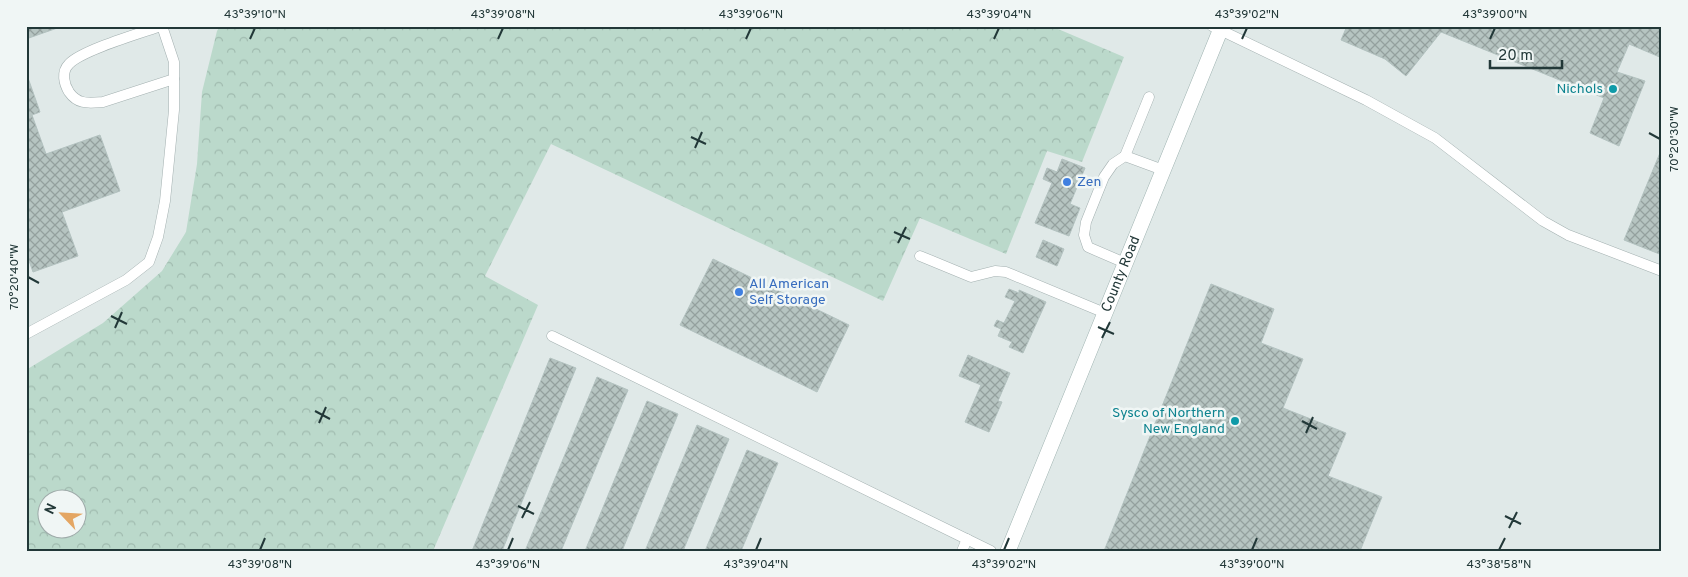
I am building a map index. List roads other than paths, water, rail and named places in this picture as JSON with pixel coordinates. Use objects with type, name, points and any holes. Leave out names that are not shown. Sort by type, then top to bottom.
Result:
[{"type":"main road","name":"County Road","points":[[1008,551],[1163,170],[1218,27]]},
{"type":"lane","points":[[26,334],[126,280],[148,262],[158,236],[165,201],[174,110],[174,79],[174,62],[162,26],[88,52],[68,65],[64,72],[67,89],[72,97],[81,103],[103,102],[174,79]]},
{"type":"lane","points":[[1218,27],[1366,100],[1435,138],[1543,221],[1568,235],[1662,271]]},
{"type":"lane","points":[[1125,263],[1088,247],[1084,235],[1086,222],[1104,177],[1114,164],[1125,156],[1148,96]]},
{"type":"lane","points":[[1125,156],[1163,170]]},
{"type":"lane","points":[[920,256],[970,277],[995,271],[1006,272],[1105,313]]},
{"type":"lane","points":[[552,336],[991,551]]},
{"type":"lane","points":[[962,551],[967,539]]},
{"type":"place","name":"Nichols","points":[[1613,89]]},
{"type":"place","name":"Zen","points":[[1067,182]]},
{"type":"place","name":"All American Self Storage","points":[[739,292]]},
{"type":"place","name":"Sysco of Northern New England","points":[[1235,421]]}]
